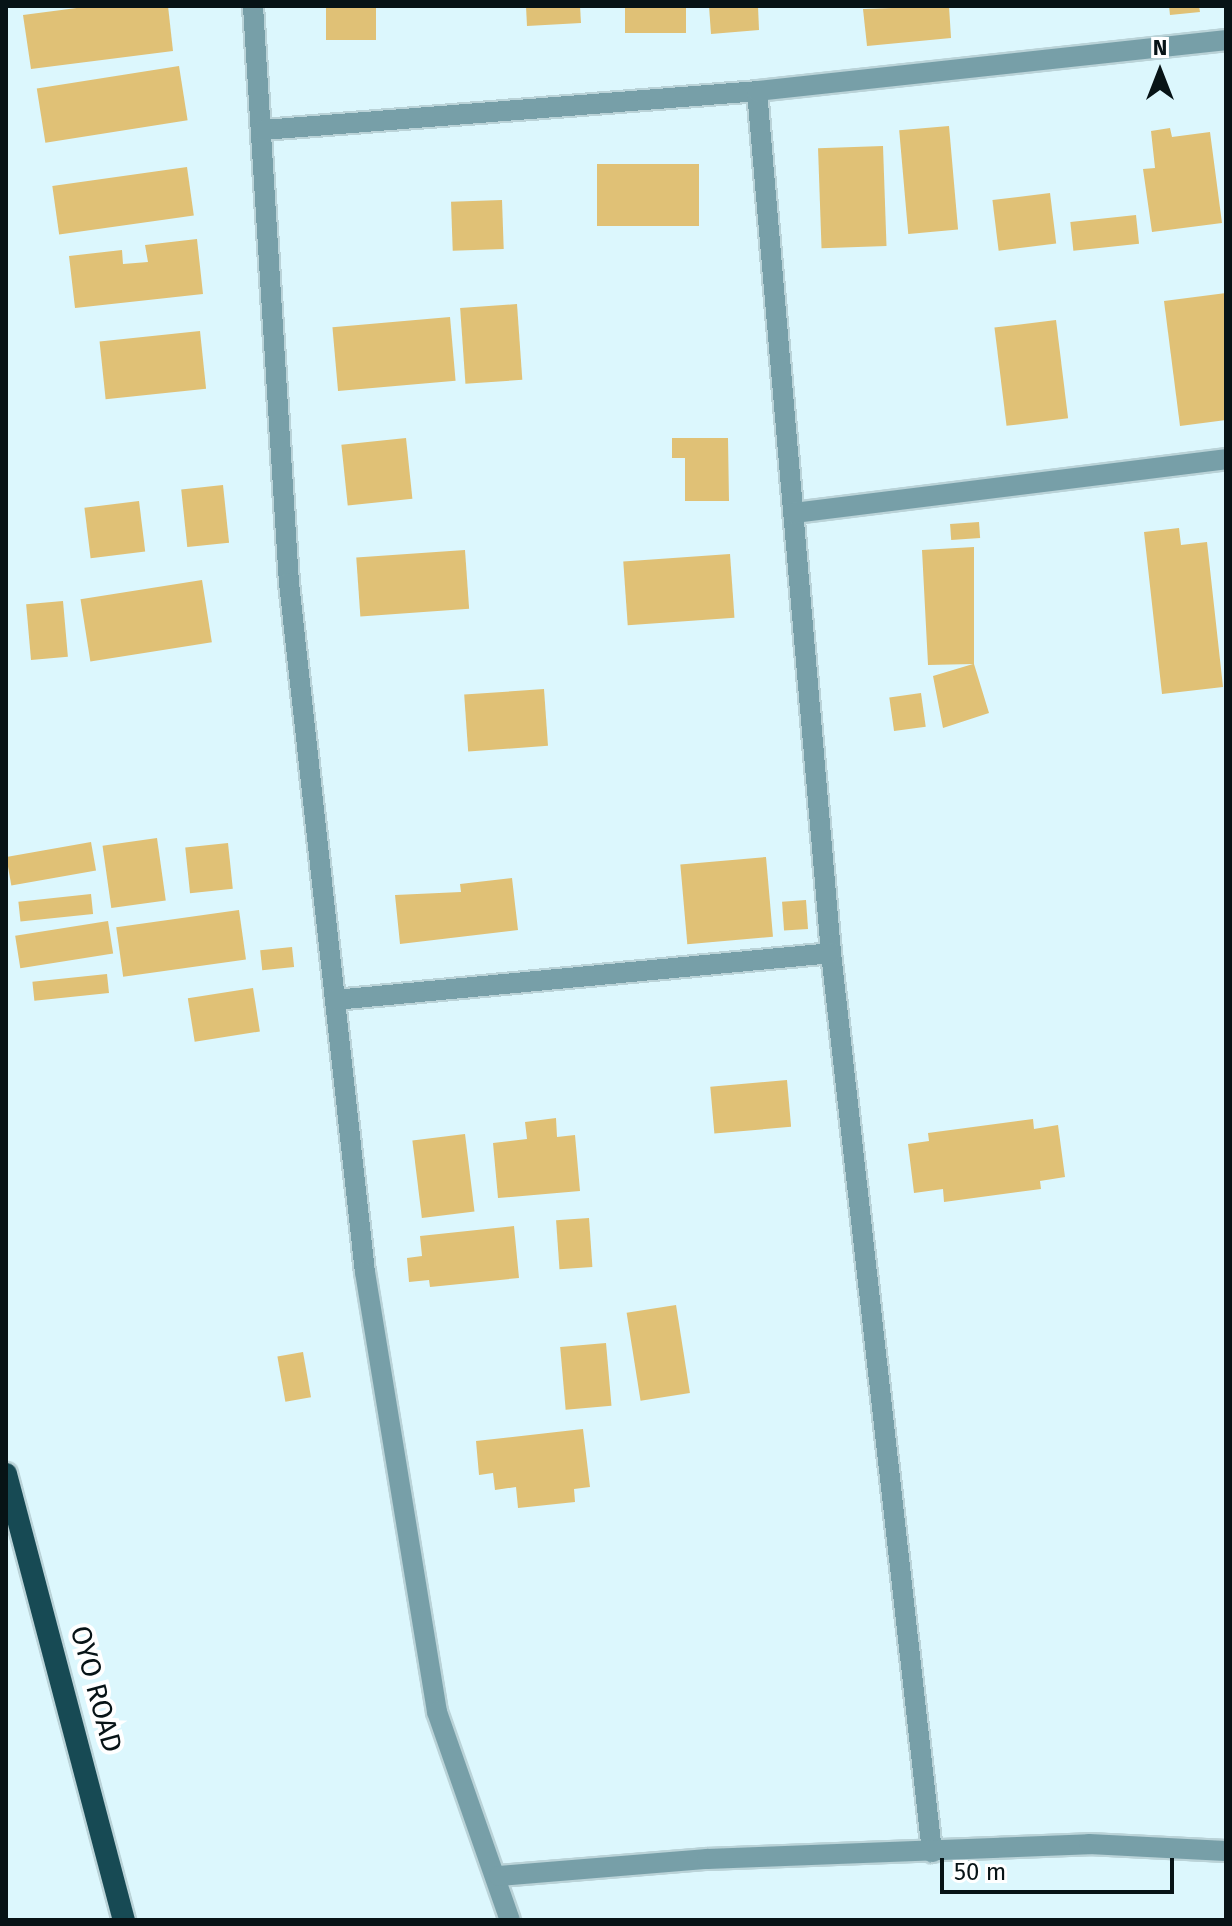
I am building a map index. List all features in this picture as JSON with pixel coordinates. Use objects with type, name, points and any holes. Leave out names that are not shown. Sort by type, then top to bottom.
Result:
[{"type":"highway","name":"OYO ROAD","points":[[6,1474],[124,1920]]},
{"type":"street","points":[[253,6],[289,583],[365,1272],[437,1712],[499,1876],[510,1920]]},
{"type":"street","points":[[263,130],[757,91],[1226,40]]},
{"type":"street","points":[[757,91],[831,953],[932,1852]]},
{"type":"street","points":[[794,513],[1226,459]]},
{"type":"street","points":[[335,1000],[831,953]]},
{"type":"street","points":[[499,1876],[1089,1844],[1226,1851]]},
{"type":"building","points":[[92,6],[168,6],[173,51],[31,69],[23,15]]},
{"type":"building","points":[[326,6],[376,6],[376,40],[326,40]]},
{"type":"building","points":[[526,6],[580,6],[581,23],[527,26]]},
{"type":"building","points":[[625,6],[686,6],[686,33],[625,33]]},
{"type":"building","points":[[709,6],[758,6],[759,30],[711,34]]},
{"type":"building","points":[[949,6],[951,38],[867,46],[863,9]]},
{"type":"building","points":[[1169,6],[1199,6],[1200,12],[1170,15]]},
{"type":"building","points":[[179,66],[188,120],[45,143],[37,89]]},
{"type":"building","points":[[949,126],[958,230],[908,234],[899,130]]},
{"type":"building","points":[[1170,128],[1172,137],[1210,132],[1222,223],[1152,232],[1143,169],[1155,168],[1151,131]]},
{"type":"building","points":[[883,146],[886,246],[822,248],[818,148]]},
{"type":"building","points":[[597,164],[699,164],[699,226],[597,226]]},
{"type":"building","points":[[187,167],[194,216],[59,234],[52,186]]},
{"type":"building","points":[[1050,193],[1056,244],[999,251],[992,200]]},
{"type":"building","points":[[502,200],[504,249],[453,251],[451,202]]},
{"type":"building","points":[[1136,215],[1139,244],[1073,251],[1070,222]]},
{"type":"building","points":[[197,239],[203,294],[75,308],[69,256],[122,250],[123,264],[148,262],[145,245]]},
{"type":"building","points":[[1226,293],[1226,420],[1180,426],[1164,301]]},
{"type":"building","points":[[517,304],[522,380],[465,384],[460,308]]},
{"type":"building","points":[[450,317],[456,381],[338,391],[332,327]]},
{"type":"building","points":[[1056,320],[1068,418],[1007,426],[994,328]]},
{"type":"building","points":[[200,331],[206,389],[106,399],[100,342]]},
{"type":"building","points":[[406,438],[412,499],[348,505],[341,445]]},
{"type":"building","points":[[672,438],[728,438],[729,501],[685,501],[685,458],[672,458]]},
{"type":"building","points":[[223,485],[229,543],[187,547],[181,489]]},
{"type":"building","points":[[139,501],[145,552],[91,558],[84,508]]},
{"type":"building","points":[[979,522],[980,538],[951,540],[950,524]]},
{"type":"building","points":[[1179,528],[1181,545],[1207,542],[1223,687],[1162,694],[1144,532]]},
{"type":"building","points":[[974,547],[974,664],[989,713],[943,728],[933,676],[973,664],[928,665],[922,550]]},
{"type":"building","points":[[465,550],[469,609],[360,616],[356,558]]},
{"type":"building","points":[[730,554],[734,618],[628,625],[623,561]]},
{"type":"building","points":[[202,580],[212,642],[90,661],[81,599]]},
{"type":"building","points":[[63,601],[68,657],[31,660],[26,604]]},
{"type":"building","points":[[544,689],[548,746],[468,751],[464,695]]},
{"type":"building","points":[[921,693],[926,727],[894,731],[889,697]]},
{"type":"building","points":[[157,838],[166,900],[111,908],[103,846]]},
{"type":"building","points":[[91,842],[96,871],[11,885],[6,857]]},
{"type":"building","points":[[228,843],[233,889],[190,893],[185,847]]},
{"type":"building","points":[[766,857],[773,937],[687,944],[680,864]]},
{"type":"building","points":[[512,878],[518,930],[400,944],[395,895],[461,892],[460,884]]},
{"type":"building","points":[[91,894],[93,914],[20,922],[18,902]]},
{"type":"building","points":[[806,900],[808,929],[784,931],[782,902]]},
{"type":"building","points":[[239,910],[246,960],[123,977],[116,927]]},
{"type":"building","points":[[108,921],[113,954],[20,968],[15,936]]},
{"type":"building","points":[[292,947],[294,967],[262,970],[260,950]]},
{"type":"building","points":[[107,974],[109,993],[34,1001],[32,982]]},
{"type":"building","points":[[253,988],[260,1031],[195,1042],[188,998]]},
{"type":"building","points":[[787,1080],[791,1127],[714,1134],[710,1087]]},
{"type":"building","points":[[556,1118],[557,1137],[575,1135],[580,1191],[498,1198],[493,1143],[527,1139],[525,1122]]},
{"type":"building","points":[[1033,1119],[1034,1129],[1058,1125],[1065,1177],[1040,1181],[1041,1189],[944,1202],[943,1189],[914,1193],[908,1144],[929,1141],[928,1133]]},
{"type":"building","points":[[465,1134],[475,1211],[422,1218],[412,1140]]},
{"type":"building","points":[[589,1218],[592,1267],[559,1269],[556,1220]]},
{"type":"building","points":[[514,1226],[519,1278],[430,1287],[429,1280],[409,1282],[407,1258],[422,1256],[420,1236]]},
{"type":"building","points":[[676,1305],[690,1393],[641,1401],[627,1313]]},
{"type":"building","points":[[606,1343],[611,1406],[566,1410],[560,1347]]},
{"type":"building","points":[[303,1352],[311,1397],[285,1402],[277,1357]]},
{"type":"building","points":[[583,1429],[590,1487],[574,1489],[575,1502],[518,1508],[516,1487],[495,1490],[493,1473],[479,1475],[476,1441]]}]
